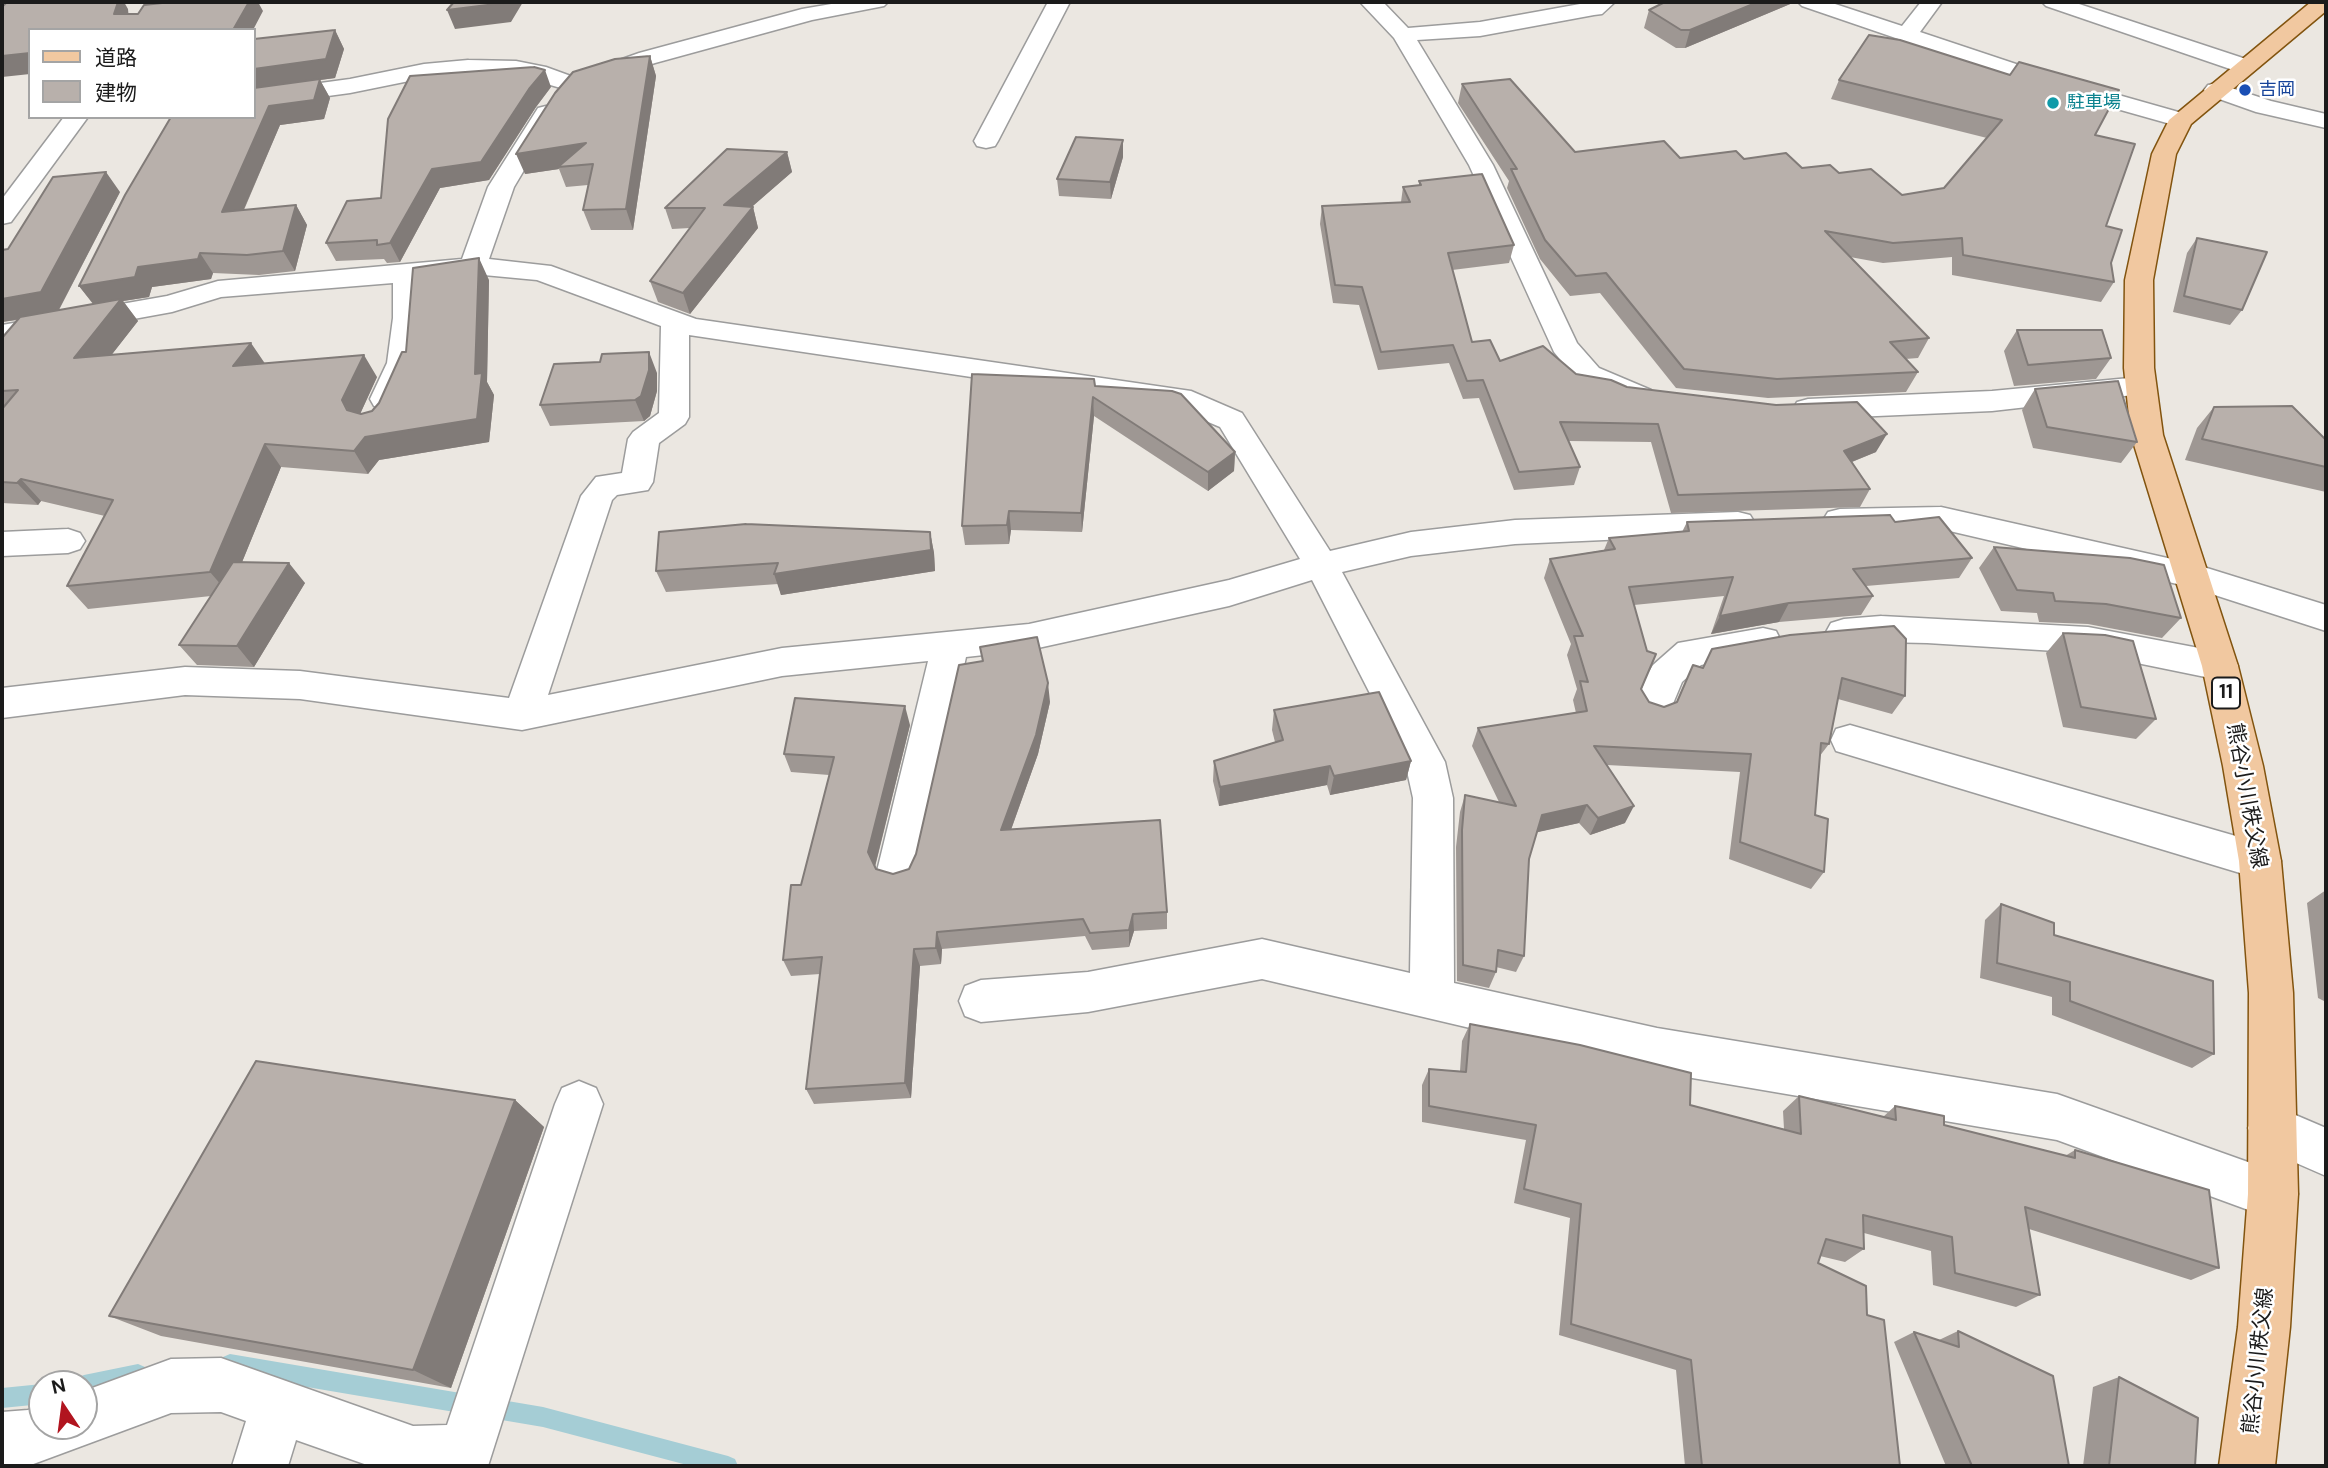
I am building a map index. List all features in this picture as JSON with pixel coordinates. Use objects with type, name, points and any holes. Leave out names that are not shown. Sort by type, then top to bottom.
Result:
[{"type":"main road","name":"熊谷小川秩父線","points":[[2247,1466],[2264,1327],[2273,1195],[2271,993],[2260,861],[2243,766],[2220,666],[2194,576],[2147,435],[2140,386],[2139,280],[2164,154],[2181,120],[2325,2]]},
{"type":"street","points":[[473,266],[501,187],[550,108],[571,84],[804,8],[877,2]]},
{"type":"street","points":[[986,141],[1059,2]]},
{"type":"street","points":[[1371,2],[1403,35],[1481,165],[1564,346],[1588,374],[1632,396],[1665,400]]},
{"type":"street","points":[[1403,35],[1480,29],[1594,9],[1605,2]]},
{"type":"street","points":[[1809,2],[2048,82],[2181,120]]},
{"type":"street","points":[[1907,35],[1933,2]]},
{"type":"street","points":[[2053,2],[2244,66]]},
{"type":"street","points":[[256,99],[350,86],[424,71],[468,67],[516,68],[546,74],[571,84]]},
{"type":"street","points":[[2216,90],[2264,107],[2326,121]]},
{"type":"street","points":[[2,216],[75,119]]},
{"type":"street","points":[[2,334],[75,311],[172,304],[218,289],[473,266],[541,272],[691,327],[1180,398],[1231,420],[1321,565],[1425,762],[1433,798],[1432,998]]},
{"type":"street","points":[[374,424],[402,363],[407,318],[407,274]]},
{"type":"street","points":[[522,715],[597,496],[608,485],[637,482],[645,439],[674,417],[675,321]]},
{"type":"street","points":[[1781,411],[1992,401],[2140,386]]},
{"type":"street","points":[[1807,521],[1941,518],[2194,576],[2326,618]]},
{"type":"street","points":[[2,703],[185,681],[300,685],[522,715],[782,662],[1030,638],[1229,593],[1321,565],[1411,544],[1515,532],[1770,522]]},
{"type":"street","points":[[2,544],[68,541]]},
{"type":"street","points":[[1654,708],[1666,674],[1691,653],[1805,636],[1881,629],[2088,640],[2220,666]]},
{"type":"street","points":[[898,871],[950,645]]},
{"type":"street","points":[[1850,740],[2260,861]]},
{"type":"street","points":[[981,1001],[1088,992],[1262,959],[1657,1050],[2057,1117],[2273,1195]]},
{"type":"street","points":[[98,1413],[171,1387],[221,1385],[413,1454],[466,1452],[579,1104]]},
{"type":"street","points":[[2272,1128],[2326,1152]]},
{"type":"street","points":[[260,1466],[278,1406]]},
{"type":"street","points":[[2,1440],[28,1438]]},
{"type":"building","points":[[7,2],[118,2],[114,14],[138,14],[144,5],[171,2],[249,2],[234,28],[28,28],[28,53],[2,56],[2,7]]},
{"type":"building","points":[[454,2],[505,2],[447,10]]},
{"type":"building","points":[[1665,2],[1758,2],[1690,30],[1681,30],[1649,10]]},
{"type":"building","points":[[335,30],[326,59],[256,69],[256,39]]},
{"type":"building","points":[[1869,35],[1900,40],[2010,75],[2019,62],[2119,90],[2095,135],[2135,144],[2106,226],[2122,230],[2111,263],[2114,282],[1963,255],[1962,238],[1893,243],[1825,231],[1929,338],[1890,342],[1918,372],[1777,379],[1684,369],[1606,273],[1576,276],[1545,240],[1511,169],[1517,169],[1462,84],[1510,79],[1575,152],[1664,141],[1680,158],[1736,151],[1744,159],[1786,153],[1802,168],[1830,165],[1839,173],[1871,169],[1902,195],[1944,188],[2002,120],[1839,80]]},
{"type":"building","points":[[650,56],[626,209],[583,210],[593,164],[558,167],[586,143],[516,154],[555,93],[573,72],[615,59]]},
{"type":"building","points":[[534,67],[545,70],[529,89],[481,162],[432,169],[390,243],[377,245],[377,240],[326,243],[347,201],[381,198],[388,119],[410,76]]},
{"type":"building","points":[[320,79],[314,100],[269,106],[222,212],[296,205],[283,251],[247,255],[200,253],[198,259],[138,267],[135,277],[79,286],[125,195],[170,119],[256,119],[256,88]]},
{"type":"building","points":[[1076,137],[1123,140],[1110,182],[1057,179]]},
{"type":"building","points":[[727,149],[787,152],[724,205],[753,207],[683,293],[650,281],[705,208],[665,208]]},
{"type":"building","points":[[106,172],[41,292],[2,299],[2,250],[8,249],[53,177]]},
{"type":"building","points":[[1482,174],[1514,245],[1448,253],[1472,342],[1490,340],[1500,361],[1543,346],[1576,374],[1611,380],[1627,387],[1776,405],[1857,402],[1887,434],[1844,451],[1870,489],[1678,495],[1658,424],[1560,422],[1580,467],[1519,472],[1483,380],[1467,381],[1453,345],[1381,352],[1362,287],[1335,285],[1322,206],[1410,202],[1403,187],[1421,185],[1419,181]]},
{"type":"building","points":[[2197,238],[2267,252],[2242,310],[2184,296]]},
{"type":"building","points":[[479,258],[475,374],[482,373],[477,419],[365,437],[354,451],[265,444],[210,572],[67,586],[113,500],[21,479],[17,483],[2,482],[2,409],[18,390],[2,391],[2,338],[20,317],[121,299],[74,358],[251,343],[233,366],[364,355],[342,400],[347,410],[361,414],[372,411],[379,403],[402,352],[406,352],[413,268]]},
{"type":"building","points":[[2017,330],[2102,330],[2111,358],[2028,365]]},
{"type":"building","points":[[649,352],[649,370],[641,396],[635,400],[540,405],[554,364],[600,362],[602,354]]},
{"type":"building","points":[[972,374],[1094,379],[1095,386],[1172,391],[1181,394],[1235,452],[1208,472],[1093,397],[1081,513],[1009,511],[1007,525],[962,526]]},
{"type":"building","points":[[2118,381],[2137,442],[2047,427],[2035,389]]},
{"type":"building","points":[[2292,406],[2326,440],[2326,467],[2202,439],[2214,407]]},
{"type":"building","points":[[1890,515],[1895,522],[1939,517],[1972,558],[1853,569],[1873,596],[1789,603],[1720,616],[1733,577],[1629,587],[1647,651],[1656,654],[1641,689],[1649,702],[1664,707],[1677,702],[1693,665],[1703,668],[1712,649],[1790,635],[1894,626],[1906,639],[1905,696],[1842,678],[1829,744],[1821,743],[1815,815],[1828,819],[1824,872],[1740,842],[1751,754],[1594,746],[1634,806],[1598,818],[1587,805],[1542,815],[1529,859],[1524,956],[1498,950],[1496,972],[1463,965],[1462,830],[1465,795],[1516,806],[1478,728],[1587,711],[1580,681],[1588,682],[1574,636],[1583,636],[1550,559],[1615,549],[1609,538],[1689,531],[1687,522]]},
{"type":"building","points":[[746,524],[930,532],[931,550],[774,574],[778,563],[656,571],[659,532]]},
{"type":"building","points":[[1994,547],[2130,558],[2164,565],[2181,618],[2106,604],[2055,601],[2053,593],[2017,590]]},
{"type":"building","points":[[233,562],[289,563],[237,646],[179,645]]},
{"type":"building","points":[[2063,633],[2105,635],[2133,641],[2156,719],[2081,707]]},
{"type":"building","points":[[1037,637],[1048,683],[1036,735],[1001,830],[1160,820],[1167,912],[1133,914],[1129,930],[1090,933],[1083,919],[937,932],[936,948],[914,949],[905,1083],[806,1089],[822,957],[783,960],[791,885],[801,885],[834,757],[784,754],[795,698],[905,706],[868,852],[876,869],[893,874],[909,869],[916,854],[959,665],[983,661],[980,647]]},
{"type":"building","points":[[1379,692],[1411,761],[1334,776],[1330,766],[1220,787],[1214,761],[1283,740],[1274,710]]},
{"type":"building","points":[[2001,904],[2054,923],[2054,935],[2213,981],[2214,1054],[2070,1001],[2070,982],[1997,963]]},
{"type":"building","points":[[1470,1024],[1580,1045],[1691,1073],[1690,1105],[1801,1134],[1799,1096],[1896,1120],[1895,1106],[1944,1116],[1944,1125],[2075,1158],[2075,1150],[2209,1190],[2219,1268],[2025,1207],[2040,1295],[1955,1273],[1952,1237],[1863,1215],[1864,1249],[1826,1239],[1818,1263],[1866,1286],[1867,1315],[1884,1320],[1900,1466],[1702,1466],[1691,1360],[1571,1324],[1581,1204],[1524,1189],[1536,1125],[1429,1106],[1429,1069],[1466,1072]]},
{"type":"building","points":[[256,1061],[515,1100],[413,1370],[109,1316]]},
{"type":"building","points":[[1958,1331],[2053,1376],[2069,1466],[1972,1466],[1914,1332],[1959,1347]]},
{"type":"building","points":[[2119,1377],[2198,1418],[2195,1466],[2109,1466]]},
{"type":"waterway","points":[[230,1364],[543,1417],[728,1466]]},
{"type":"waterway","points":[[98,1382],[138,1374]]},
{"type":"waterway","points":[[2,1398],[28,1395]]},
{"type":"place","name":"吉岡","points":[[2245,90]]},
{"type":"place","name":"駐車場","points":[[2053,103]]}]
